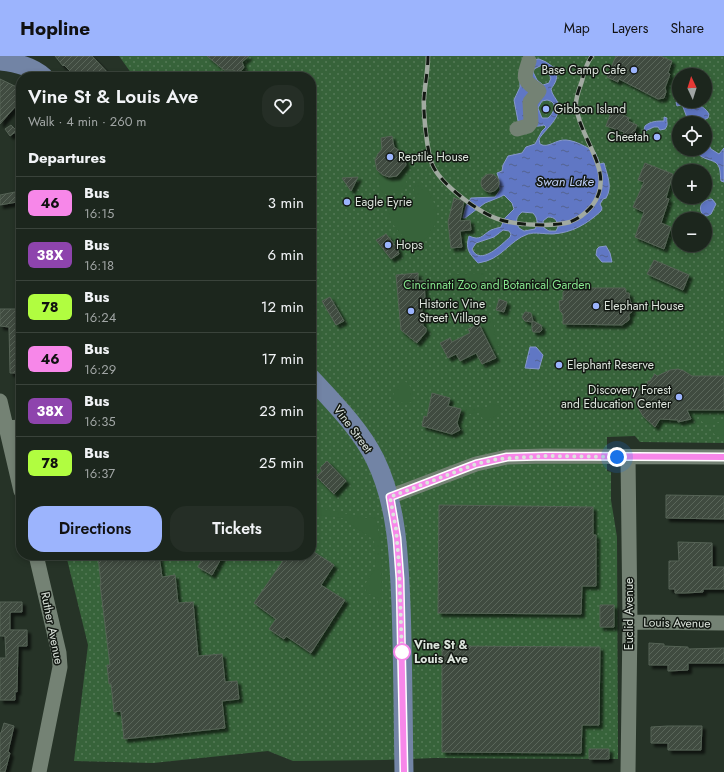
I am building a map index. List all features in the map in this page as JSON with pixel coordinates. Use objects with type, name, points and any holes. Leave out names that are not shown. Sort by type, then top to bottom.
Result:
[{"type":"main road","points":[[11,60],[37,72]]},
{"type":"main road","name":"Vine Street","points":[[316,384],[336,406],[368,447],[378,466],[390,497],[397,538],[400,579],[404,772]]},
{"type":"street","points":[[517,129],[528,126],[531,122],[530,102],[539,91],[527,83],[525,78],[529,61]]},
{"type":"street","points":[[0,401],[14,427],[16,445]]},
{"type":"street","points":[[390,497],[476,464],[507,457],[724,457]]},
{"type":"street","name":"Euclid Avenue","points":[[628,457],[630,622],[628,772]]},
{"type":"street","name":"Ruther Avenue","points":[[37,560],[59,653],[60,667],[39,772]]},
{"type":"street","name":"Louis Avenue","points":[[630,622],[724,623]]},
{"type":"green space","name":"Cincinnati Zoo and Botanical Garden","points":[[119,56],[724,56],[724,443],[640,442],[635,436],[607,437],[607,471],[611,472],[611,500],[617,537],[618,759],[434,758],[293,761],[268,751],[153,763],[74,761],[88,645],[67,560],[316,560],[316,72],[130,72]]},
{"type":"green space","points":[[404,169],[407,185],[402,191],[387,195],[381,191],[377,170],[387,178],[398,176]]},
{"type":"green space","points":[[421,182],[430,194],[436,208],[436,222],[426,238],[419,242],[410,242],[406,240],[392,223],[389,209],[392,199],[403,197],[413,200],[417,197],[414,192],[414,188],[416,184]]},
{"type":"green space","points":[[483,273],[484,279],[464,300],[450,280],[451,276],[455,274]]},
{"type":"green space","points":[[480,312],[489,315],[492,319],[495,329],[496,344],[502,348],[492,349],[476,315]]},
{"type":"green space","points":[[404,381],[412,389],[413,395],[413,401],[407,404],[394,401],[393,398],[396,390]]},
{"type":"green space","points":[[493,404],[499,406],[501,411],[490,419],[483,420],[481,414],[477,412],[463,416],[466,407],[480,408]]},
{"type":"green space","points":[[702,414],[709,418],[719,420],[719,422],[710,424],[702,422]]},
{"type":"green space","points":[[723,419],[724,436],[714,434],[712,429],[720,424]]},
{"type":"green space","points":[[316,507],[365,518],[375,517],[381,557],[381,626],[378,598],[367,593],[364,586],[376,567],[374,540],[342,518],[316,514]]},
{"type":"water","name":"Swan Lake","points":[[539,59],[546,62],[556,69],[557,72],[556,80],[551,89],[558,103],[558,113],[556,118],[539,139],[540,144],[549,145],[566,140],[578,143],[595,152],[600,164],[604,163],[609,181],[608,194],[600,204],[602,208],[601,211],[579,227],[566,232],[552,234],[528,234],[515,241],[493,258],[478,263],[468,248],[467,244],[469,236],[479,238],[491,230],[501,227],[505,218],[514,209],[512,203],[504,195],[485,203],[463,218],[466,206],[471,198],[495,197],[500,190],[497,173],[502,171],[503,165],[508,156],[522,153],[526,147],[535,144],[546,127],[544,125],[531,126],[518,121],[514,100],[520,87],[520,82],[533,60]],"holes":[[[542,65],[546,68],[551,78],[549,83],[543,85],[537,80],[533,72],[534,69]],[[542,101],[551,101],[554,105],[553,111],[548,118],[542,118],[538,108]],[[522,212],[533,213],[537,221],[535,229],[524,231],[519,228],[517,217]],[[548,217],[554,218],[558,227],[556,231],[549,231],[544,228],[543,221]],[[503,230],[509,231],[511,234],[510,237],[497,249],[485,255],[480,256],[472,249],[476,243],[494,237]]]},
{"type":"water","points":[[683,108],[704,108],[709,114],[708,116],[686,116]]},
{"type":"water","points":[[664,117],[667,118],[665,129],[660,130],[658,127],[654,127],[645,131],[644,130],[645,126],[650,123],[664,121]]},
{"type":"water","points":[[724,148],[724,182],[721,181],[720,169],[718,165],[714,161],[701,156],[712,156],[712,150],[719,154]]},
{"type":"water","points":[[712,199],[716,204],[712,212],[701,212],[702,204],[712,204]]},
{"type":"water","points":[[606,246],[610,253],[612,262],[602,262],[596,255],[599,247]]},
{"type":"water","points":[[530,347],[536,347],[543,355],[539,369],[525,368]]},
{"type":"building","points":[[55,56],[92,56],[107,72],[71,72],[64,65],[63,66]]},
{"type":"building","points":[[207,56],[249,56],[242,62],[244,67],[242,70],[237,72],[233,70],[224,70]]},
{"type":"building","name":"Base Camp Cafe","points":[[616,56],[660,56],[672,61],[668,73],[670,74],[665,88],[666,92],[664,98],[658,99],[619,79],[618,82],[607,77]]},
{"type":"building","points":[[0,79],[16,87],[16,108],[15,107],[0,124]]},
{"type":"building","points":[[613,107],[623,111],[621,114],[629,118],[628,121],[637,125],[632,138],[623,135],[624,132],[606,126]]},
{"type":"building","points":[[11,125],[16,132],[10,136],[5,129]]},
{"type":"building","name":"Reptile House","points":[[392,136],[394,147],[404,154],[406,165],[397,176],[389,177],[383,175],[377,170],[375,160],[382,149],[381,138]]},
{"type":"building","points":[[645,163],[672,174],[666,198],[669,199],[661,223],[671,227],[664,249],[635,237],[644,212],[633,207],[644,182],[638,180]]},
{"type":"building","points":[[486,174],[494,174],[499,179],[497,190],[494,192],[486,192],[481,187],[481,179]]},
{"type":"building","points":[[358,177],[351,191],[342,178]]},
{"type":"building","points":[[15,192],[16,202],[0,205],[0,195]]},
{"type":"building","points":[[454,198],[464,201],[460,221],[470,220],[471,230],[460,231],[462,247],[451,248],[448,222]]},
{"type":"building","name":"Hops","points":[[386,234],[399,250],[399,254],[391,259],[376,240]]},
{"type":"building","points":[[654,260],[689,275],[683,290],[647,274]]},
{"type":"building","name":"Historic Vine Street Village","points":[[418,273],[418,281],[424,281],[425,298],[421,299],[423,326],[426,328],[426,332],[417,343],[401,330],[396,275]]},
{"type":"building","name":"Elephant House","points":[[568,288],[625,288],[626,293],[629,293],[631,302],[632,312],[629,314],[629,320],[622,325],[563,324],[563,314],[560,311],[559,301],[563,300],[563,292]]},
{"type":"building","points":[[330,297],[344,321],[336,325],[322,301]]},
{"type":"building","points":[[499,299],[507,302],[504,312],[496,310]]},
{"type":"building","points":[[0,309],[16,309],[16,373],[10,373],[9,327],[0,326]]},
{"type":"building","points":[[525,312],[531,313],[533,321],[541,325],[542,330],[540,332],[533,332],[532,322],[525,321],[523,319],[522,317]]},
{"type":"building","points":[[479,324],[496,358],[482,364],[476,353],[460,361],[456,354],[448,358],[440,343],[450,338],[452,342],[470,333],[468,329]]},
{"type":"building","name":"Discovery Forest and Education Center","points":[[678,369],[692,376],[724,376],[724,410],[687,410],[691,419],[678,422],[678,420],[660,419],[655,427],[643,416],[636,404],[634,390],[646,390],[648,381],[650,381],[655,374],[657,376],[670,370]]},
{"type":"building","points":[[432,393],[450,398],[448,406],[461,409],[457,423],[460,430],[452,434],[422,426],[424,416],[427,417]]},
{"type":"building","points":[[327,461],[346,481],[334,494],[316,476],[322,471],[320,468]]},
{"type":"building","points":[[666,495],[724,496],[724,519],[666,518]]},
{"type":"building","points":[[439,505],[593,507],[593,535],[596,535],[596,586],[582,586],[581,614],[438,613]]},
{"type":"building","points":[[678,542],[712,543],[712,567],[724,567],[724,589],[703,589],[703,592],[675,593],[675,589],[669,589],[669,561],[679,561]]},
{"type":"building","points":[[316,553],[334,565],[321,585],[345,600],[311,653],[286,636],[284,639],[269,629],[276,619],[254,603],[284,560],[316,560]]},
{"type":"building","points":[[98,560],[160,560],[162,577],[175,575],[178,603],[193,602],[198,656],[222,654],[225,682],[237,681],[239,699],[222,701],[225,728],[124,739],[121,711],[114,712],[111,684],[109,684],[107,665],[110,665]]},
{"type":"building","points":[[202,560],[220,560],[212,575],[198,567]]},
{"type":"building","points":[[0,602],[22,602],[22,612],[10,613],[10,630],[27,630],[27,646],[18,646],[17,692],[15,691],[15,700],[0,700],[0,658],[6,658],[5,636],[0,636]]},
{"type":"building","points":[[600,605],[614,605],[614,627],[600,627]]},
{"type":"building","points":[[649,643],[664,644],[664,646],[688,647],[688,649],[724,648],[724,663],[688,663],[688,670],[668,671],[668,665],[649,665]]},
{"type":"building","points":[[442,646],[600,647],[599,725],[582,725],[581,753],[442,752]]},
{"type":"building","points":[[4,723],[14,726],[8,752],[10,753],[5,772],[0,772],[0,733]]},
{"type":"building","points":[[702,726],[701,750],[668,750],[668,743],[651,743],[651,727]]},
{"type":"building","points":[[589,749],[609,749],[609,759],[589,759]]},
{"type":"railway","points":[[428,56],[424,98],[425,122],[430,158],[436,172],[452,189],[482,212],[501,220],[535,225],[563,224],[570,222],[585,213],[592,206],[599,194],[601,182],[599,169],[579,120],[576,107],[578,94],[586,68],[592,56]]},
{"type":"bus line","name":"46","points":[[404,772],[400,579],[397,538],[390,497],[476,464],[507,457],[724,457]]},
{"type":"place","name":"Base Camp Cafe","points":[[634,70]]},
{"type":"place","name":"Gibbon Island","points":[[546,109]]},
{"type":"place","name":"Cheetah","points":[[657,137]]},
{"type":"place","name":"Reptile House","points":[[390,157]]},
{"type":"place","name":"Eagle Eyrie","points":[[347,202]]},
{"type":"place","name":"Hops","points":[[388,245]]},
{"type":"place","name":"Elephant House","points":[[596,306]]},
{"type":"place","name":"Historic Vine Street Village","points":[[411,311]]},
{"type":"place","name":"Elephant Reserve","points":[[559,365]]},
{"type":"place","name":"Discovery Forest and Education Center","points":[[679,397]]},
{"type":"place","name":"Vine St & Louis Ave","points":[[402,652]]},
{"type":"route","points":[[402,652],[402,655],[402,624],[397,538],[390,497],[476,464],[507,457],[617,457]]}]
